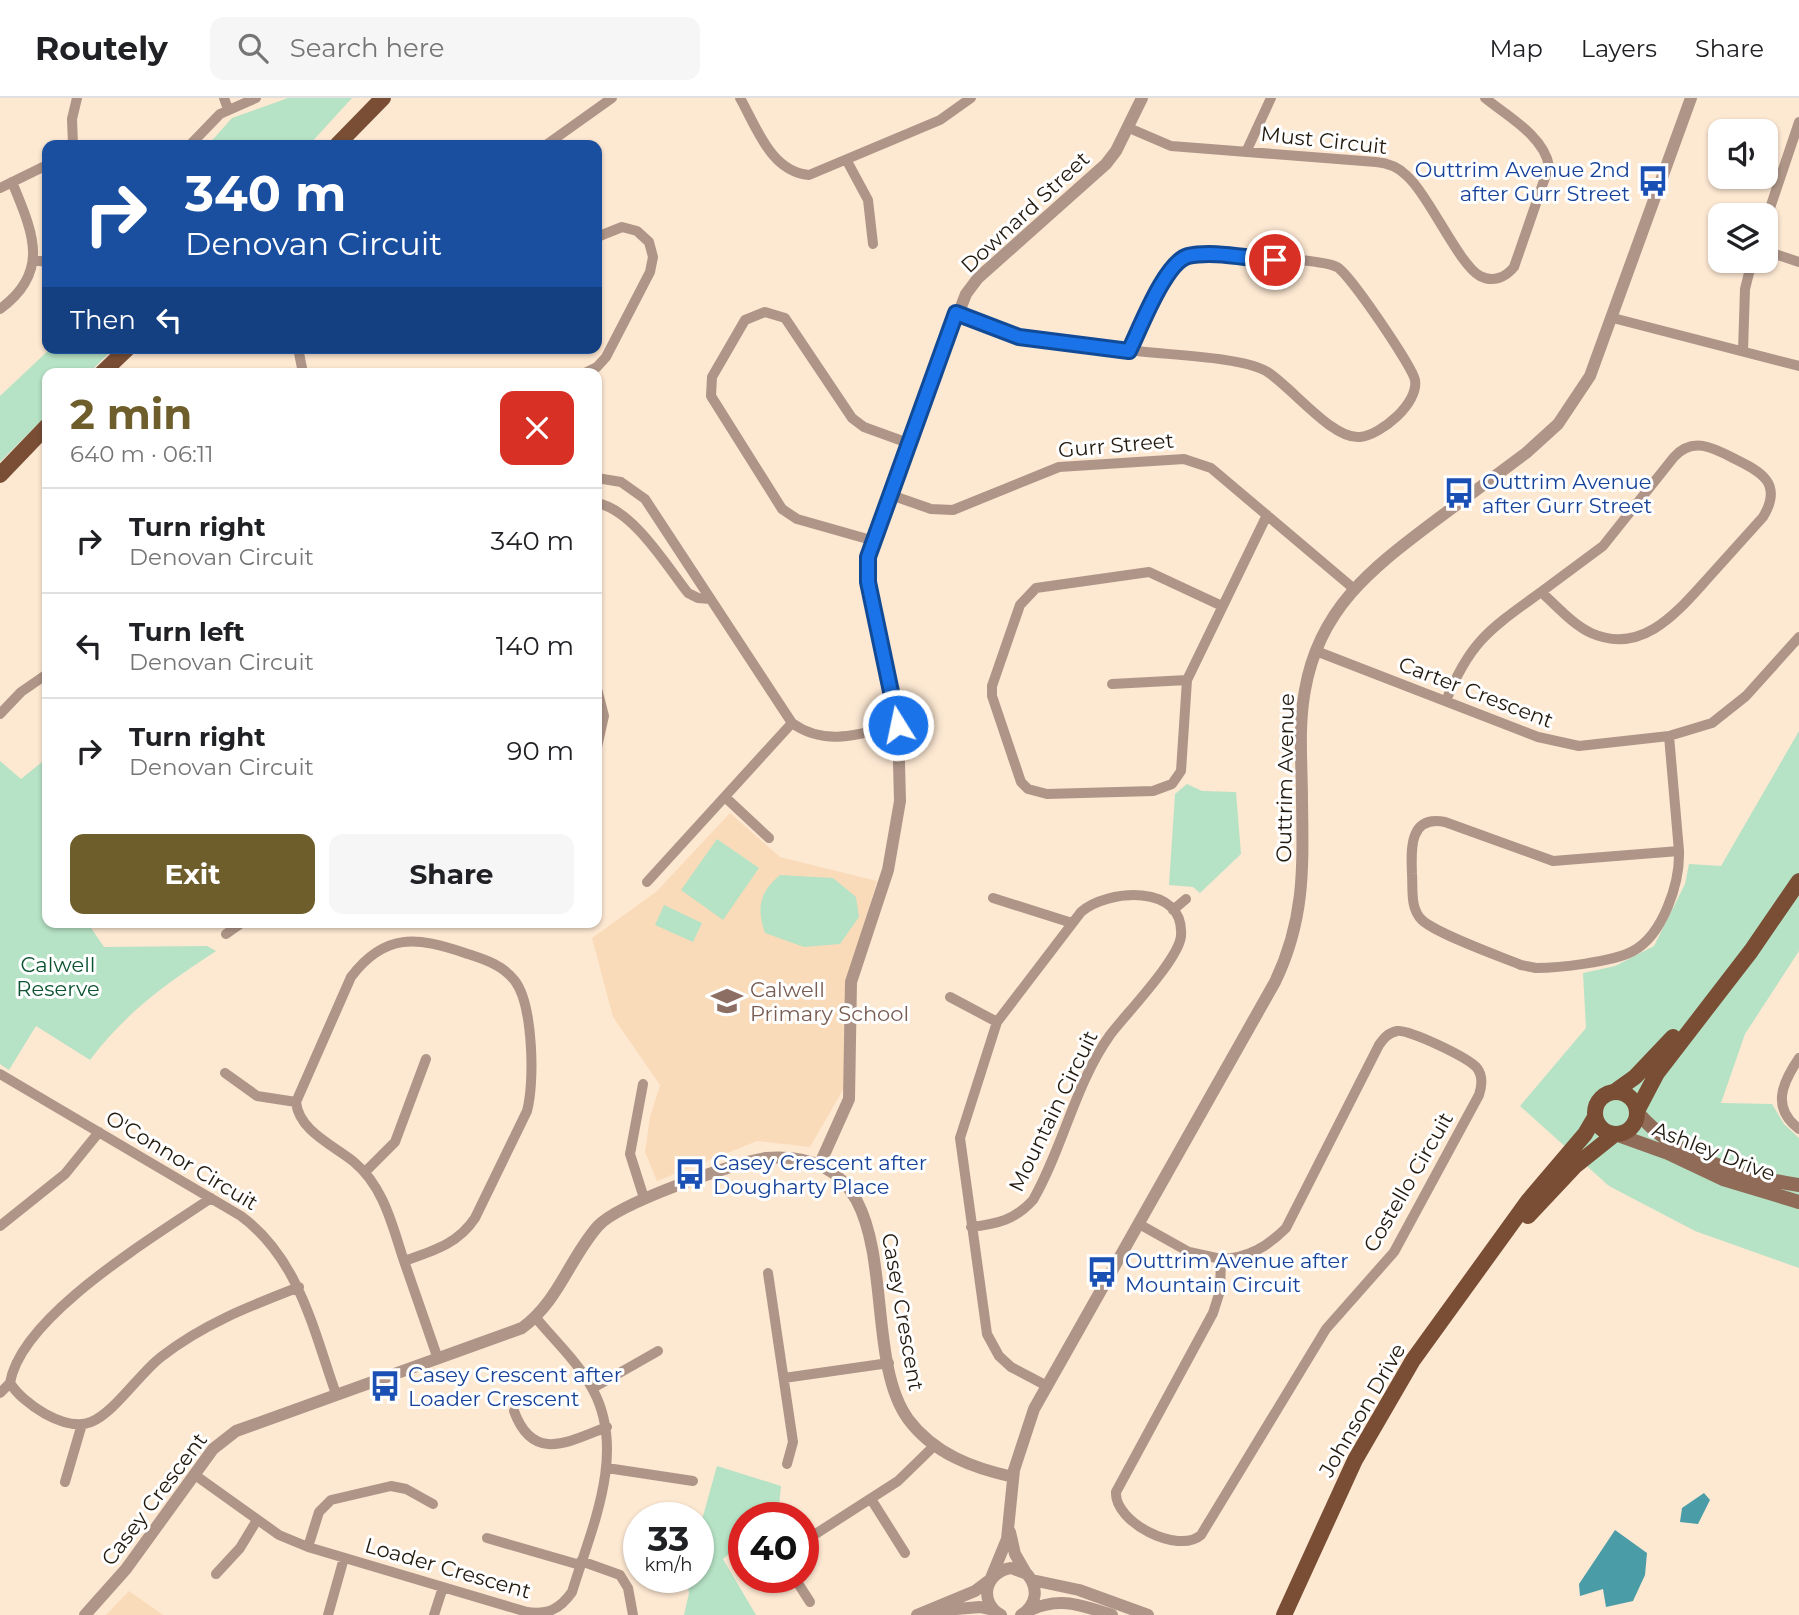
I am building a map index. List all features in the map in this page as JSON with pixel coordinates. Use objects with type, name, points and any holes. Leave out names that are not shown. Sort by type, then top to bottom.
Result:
[{"type":"main road","points":[[342,140],[383,98]]},
{"type":"main road","points":[[107,368],[122,354]]},
{"type":"main road","points":[[0,475],[42,431]]},
{"type":"main road","points":[[1717,993],[1635,1077],[1598,1101],[1595,1116],[1603,1130],[1615,1134],[1630,1128],[1657,1073],[1751,951],[1799,881]]},
{"type":"main road","points":[[1614,1092],[1630,1097],[1637,1111]]},
{"type":"main road","name":"Ashley Drive","points":[[1637,1111],[1661,1138],[1705,1161],[1799,1185]]},
{"type":"main road","name":"Johnson Drive","points":[[1287,1611],[1329,1512],[1383,1409],[1446,1312],[1595,1116]]},
{"type":"main road","name":"Ashley Drive","points":[[1615,1134],[1758,1192],[1799,1202]]},
{"type":"main road","name":"Johnson Drive","points":[[1493,1250],[1575,1166],[1615,1134]]},
{"type":"street","points":[[73,140],[72,118],[77,98]]},
{"type":"street","points":[[224,98],[228,109]]},
{"type":"street","points":[[194,140],[206,125],[228,109],[256,98]]},
{"type":"street","points":[[553,140],[612,98]]},
{"type":"street","points":[[740,98],[773,157],[786,170],[809,175],[940,120],[971,98]]},
{"type":"street","name":"Downard Street","points":[[819,1166],[849,1099],[850,982],[883,887],[895,840],[901,780],[898,725],[868,582],[871,540],[956,313],[978,278],[1106,164],[1129,128],[1142,98]]},
{"type":"street","name":"Must Circuit","points":[[1246,152],[1271,98]]},
{"type":"street","name":"Must Circuit","points":[[1129,128],[1171,146],[1376,162],[1395,167],[1414,184],[1474,272],[1489,279],[1502,278],[1514,267],[1549,166],[1547,155],[1538,142],[1485,98]]},
{"type":"street","name":"Outtrim Avenue","points":[[991,1578],[1007,1539],[1014,1473],[1028,1423],[1275,982],[1292,943],[1303,886],[1301,719],[1304,691],[1316,651],[1332,618],[1353,588],[1379,562],[1526,453],[1558,424],[1590,376],[1691,98]]},
{"type":"street","points":[[1772,203],[1799,122]]},
{"type":"street","points":[[847,161],[868,201],[873,244]]},
{"type":"street","points":[[0,188],[42,167]]},
{"type":"street","points":[[0,309],[22,288],[33,260],[32,230],[12,182]]},
{"type":"street","points":[[595,368],[606,357],[653,262],[649,242],[637,230],[622,227],[602,235]]},
{"type":"street","points":[[956,313],[1019,337],[1258,368],[1277,379],[1337,430],[1351,437],[1371,434],[1403,411],[1413,398],[1415,388],[1410,368],[1349,278],[1339,268],[1325,264],[1199,255],[1184,258],[1169,272],[1129,351]]},
{"type":"street","points":[[1778,255],[1799,262]]},
{"type":"street","points":[[33,260],[42,261]]},
{"type":"street","points":[[1743,351],[1745,289],[1749,273]]},
{"type":"street","points":[[871,540],[797,519],[782,509],[713,401],[712,377],[745,320],[760,313],[776,313],[792,326],[852,418],[864,427],[908,443]]},
{"type":"street","points":[[1613,318],[1799,366]]},
{"type":"street","points":[[1446,701],[1458,669],[1476,643],[1490,629],[1603,546],[1674,457],[1686,447],[1702,445],[1712,448],[1758,470],[1768,482],[1771,497],[1763,517],[1676,614],[1656,629],[1623,639],[1598,635],[1575,624],[1541,592]]},
{"type":"street","name":"Gurr Street","points":[[888,494],[931,509],[953,510],[1059,467],[1184,459],[1211,468],[1353,588]]},
{"type":"street","points":[[602,479],[621,482],[645,499],[792,723],[810,734],[830,738],[898,725]]},
{"type":"street","points":[[602,505],[615,509],[632,523],[688,593],[698,598],[710,599]]},
{"type":"street","points":[[1222,606],[1149,572],[1036,588],[1020,606],[993,681],[992,696],[1016,773],[1028,789],[1047,794],[1153,791],[1172,783],[1181,771],[1187,680],[1267,514]]},
{"type":"street","name":"Carter Crescent","points":[[1316,651],[1538,737],[1568,745],[1599,745],[1691,731],[1730,711],[1799,637]]},
{"type":"street","points":[[0,714],[21,692],[42,677]]},
{"type":"street","points":[[1112,684],[1187,680]]},
{"type":"street","points":[[647,882],[792,723]]},
{"type":"street","points":[[1669,736],[1679,851],[1676,884],[1655,930],[1646,942],[1624,955],[1543,968],[1521,965],[1425,922],[1414,906],[1412,838],[1421,825],[1432,821],[1445,822],[1553,861],[1679,851]]},
{"type":"street","points":[[725,797],[769,838]]},
{"type":"street","points":[[1047,1386],[1011,1367],[990,1342],[983,1318],[960,1138],[998,1022],[1086,908],[1111,897],[1147,895],[1164,902],[1173,910],[1186,899]]},
{"type":"street","points":[[993,898],[1072,923]]},
{"type":"street","name":"Mountain Circuit","points":[[971,1227],[1005,1221],[1033,1200],[1097,1055],[1178,946],[1180,925],[1173,910]]},
{"type":"street","points":[[226,934],[234,928]]},
{"type":"street","points":[[404,1261],[446,1246],[467,1229],[527,1111],[531,1092],[527,1015],[522,993],[515,980],[492,962],[431,942],[406,941],[382,948],[361,963],[351,977],[296,1102],[297,1113],[303,1123],[365,1172],[382,1198],[438,1359]]},
{"type":"street","points":[[950,997],[998,1022]]},
{"type":"street","name":"Costello Circuit","points":[[1139,1224],[1189,1252],[1221,1259],[1261,1249],[1286,1228],[1379,1045],[1388,1035],[1409,1032],[1477,1069],[1482,1080],[1479,1095],[1394,1252],[1326,1329],[1201,1535],[1191,1542],[1178,1544],[1125,1517],[1116,1504],[1116,1492],[1213,1313],[1220,1291],[1221,1259]]},
{"type":"street","points":[[1799,1058],[1787,1076],[1780,1098],[1788,1120],[1799,1129]]},
{"type":"street","points":[[365,1172],[394,1142],[426,1059]]},
{"type":"street","points":[[225,1073],[257,1096],[296,1102]]},
{"type":"street","name":"O'Connor Circuit","points":[[0,1074],[241,1216],[267,1238],[282,1256],[299,1287],[336,1394]]},
{"type":"street","points":[[642,1084],[630,1154],[645,1198]]},
{"type":"street","points":[[0,1226],[65,1174],[99,1132]]},
{"type":"street","name":"Casey Crescent","points":[[85,1615],[126,1569],[214,1449],[236,1431],[514,1332],[536,1318],[552,1301],[597,1227],[619,1209],[758,1159],[787,1157],[819,1166],[848,1188],[867,1220],[889,1363],[902,1409],[919,1433],[954,1458],[981,1467],[984,1471],[1014,1473]]},
{"type":"street","points":[[0,1393],[10,1382],[16,1358],[68,1300],[211,1198]]},
{"type":"street","points":[[768,1273],[793,1442],[787,1464]]},
{"type":"street","points":[[10,1382],[27,1402],[65,1422],[82,1424],[102,1416],[147,1369],[187,1338],[231,1314],[299,1287]]},
{"type":"street","name":"Loader Crescent","points":[[195,1475],[279,1535],[308,1548],[538,1614],[550,1612],[565,1602],[572,1592],[581,1563],[607,1468],[607,1427],[593,1388],[536,1318]]},
{"type":"street","points":[[593,1388],[658,1351]]},
{"type":"street","points":[[784,1378],[889,1363]]},
{"type":"street","points":[[514,1411],[526,1435],[548,1445],[565,1443],[607,1427]]},
{"type":"street","points":[[65,1482],[82,1424]]},
{"type":"street","points":[[819,1532],[908,1473],[934,1446]]},
{"type":"street","points":[[607,1468],[694,1481]]},
{"type":"street","points":[[308,1548],[319,1512],[331,1500],[391,1486],[406,1489],[433,1504]]},
{"type":"street","points":[[871,1499],[905,1553]]},
{"type":"street","points":[[216,1574],[240,1548],[257,1520]]},
{"type":"street","name":"Outtrim Avenue","points":[[1009,1524],[1015,1554],[1029,1577]]},
{"type":"street","points":[[487,1538],[620,1575],[628,1588],[633,1615]]},
{"type":"street","points":[[328,1615],[344,1558]]},
{"type":"street","points":[[921,1613],[975,1591],[1000,1571],[1011,1568],[1029,1577],[1112,1600],[1148,1615]]},
{"type":"street","points":[[1024,1613],[1034,1599],[1029,1577]]},
{"type":"street","points":[[991,1578],[986,1593],[997,1613]]},
{"type":"street","points":[[434,1615],[443,1587]]},
{"type":"street","points":[[804,1593],[810,1602]]},
{"type":"street","points":[[1024,1613],[1051,1601],[1112,1615]]},
{"type":"street","points":[[921,1613],[978,1607],[997,1613]]},
{"type":"shaded area","name":"Calwell Primary School","points":[[730,813],[780,857],[877,881],[846,986],[844,1088],[810,1147],[757,1141],[657,1181],[645,1152],[650,1117],[660,1085],[613,1017],[592,938],[656,892]]},
{"type":"shaded area","points":[[129,1591],[163,1615],[106,1615]]},
{"type":"green space","points":[[288,98],[352,98],[314,140],[212,140],[232,118]]},
{"type":"green space","points":[[45,354],[108,354],[94,368],[42,368],[42,420],[0,462],[0,396]]},
{"type":"green space","points":[[1799,731],[1799,951],[1745,1034],[1721,1103],[1772,1104],[1784,1124],[1799,1138],[1799,1268],[1695,1231],[1609,1186],[1520,1106],[1586,1028],[1583,973],[1615,966],[1654,946],[1685,884],[1689,864],[1721,866]]},
{"type":"green space","name":"Calwell Reserve","points":[[0,761],[21,779],[42,762],[42,928],[91,928],[104,947],[207,946],[216,951],[148,1000],[118,1027],[90,1060],[36,1026],[9,1070],[0,1064]]},
{"type":"green space","points":[[1187,784],[1202,791],[1236,792],[1241,854],[1200,893],[1193,887],[1169,885],[1175,794]]},
{"type":"green space","points":[[717,839],[759,868],[723,920],[681,890]]},
{"type":"green space","points":[[780,875],[833,878],[856,897],[859,917],[840,944],[804,947],[765,933],[761,915],[762,901],[768,888]]},
{"type":"green space","points":[[664,905],[702,923],[693,942],[655,925]]},
{"type":"green space","points":[[717,1466],[781,1486],[779,1502],[728,1502],[728,1555],[723,1559],[728,1567],[728,1593],[743,1593],[756,1615],[684,1615],[689,1593],[714,1593],[714,1502],[707,1502]]},
{"type":"water","points":[[1704,1493],[1710,1500],[1698,1524],[1680,1522],[1682,1508]]},
{"type":"water","points":[[1615,1530],[1647,1553],[1645,1575],[1633,1601],[1606,1607],[1603,1589],[1580,1596],[1579,1584]]},
{"type":"place","name":"Outtrim Avenue 2nd after Gurr Street","points":[[1653,181]]},
{"type":"place","name":"Outtrim Avenue after Gurr Street","points":[[1459,493]]},
{"type":"place","name":"Calwell Primary School","points":[[727,1001]]},
{"type":"place","name":"Casey Crescent after Dougharty Place","points":[[690,1174]]},
{"type":"place","name":"Outtrim Avenue after Mountain Circuit","points":[[1102,1272]]},
{"type":"place","name":"Casey Crescent after Loader Crescent","points":[[385,1386]]},
{"type":"route","points":[[898,725],[868,582],[868,557],[871,540],[956,313],[1019,337],[1129,351],[1169,272],[1184,258],[1199,255],[1275,260]]}]
